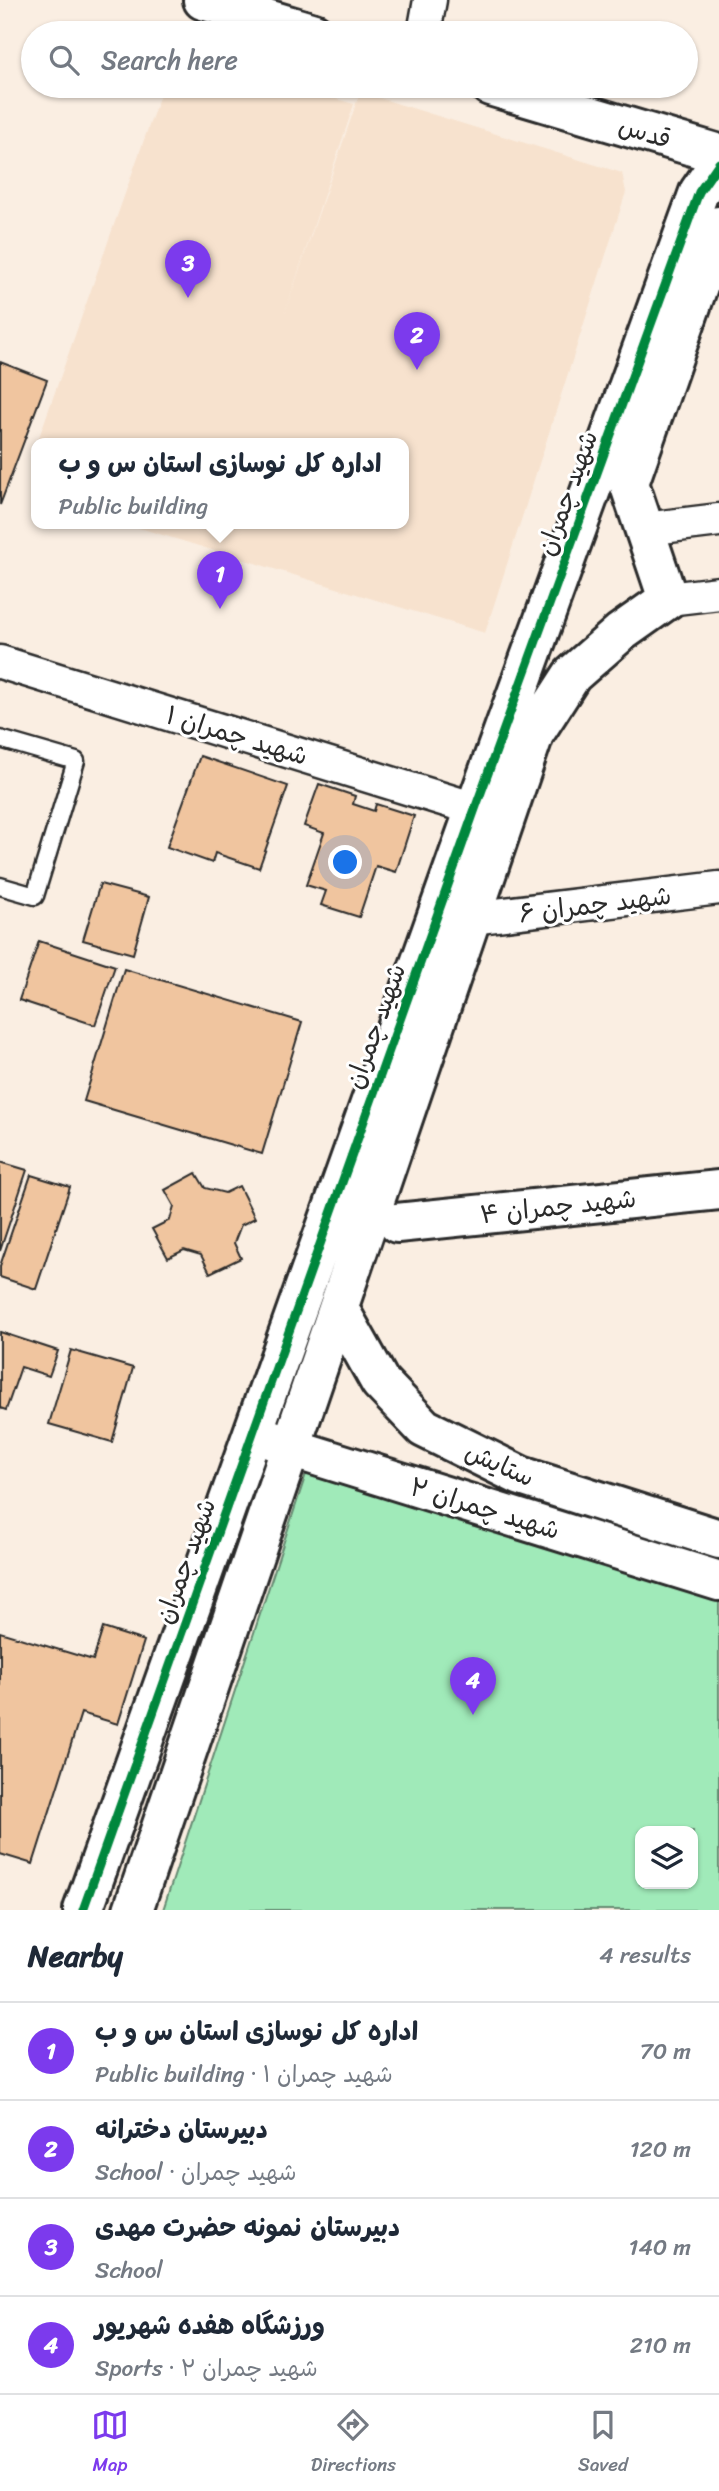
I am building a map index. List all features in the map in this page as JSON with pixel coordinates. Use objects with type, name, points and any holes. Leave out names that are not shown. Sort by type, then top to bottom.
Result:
[{"type":"street","points":[[203,0],[265,9],[290,21]]},
{"type":"street","points":[[426,21],[430,0]]},
{"type":"street","name":"قدس","points":[[530,98],[719,154]]},
{"type":"street","name":"شهید چمران","points":[[83,1910],[475,809],[699,192],[719,163]]},
{"type":"street","name":"شهید چمران","points":[[668,599],[629,483],[719,226]]},
{"type":"street","points":[[645,529],[719,520]]},
{"type":"street","points":[[133,1910],[534,734],[572,675],[620,633],[668,599],[719,593]]},
{"type":"street","name":"شهید چمران ۱","points":[[0,662],[475,809]]},
{"type":"street","name":"شهید چمران ۶","points":[[471,918],[719,888]]},
{"type":"street","name":"شهید چمران ۴","points":[[397,1223],[719,1190]]},
{"type":"street","name":"ستایش","points":[[338,1309],[380,1382],[424,1427],[521,1476],[719,1539]]},
{"type":"street","name":"شهید چمران ۲","points":[[253,1431],[291,1448],[719,1581]]},
{"type":"lane","points":[[0,739],[76,761],[35,896],[0,886]]},
{"type":"shaded area","points":[[159,98],[332,98],[354,104],[285,312],[358,98],[379,98],[622,173],[626,192],[485,633],[143,529],[409,529],[409,438],[39,438]]},
{"type":"green space","points":[[307,1471],[719,1600],[719,1910],[163,1910]]},
{"type":"building","points":[[0,362],[47,380],[0,505]]},
{"type":"building","points":[[200,756],[288,786],[259,868],[215,853],[212,863],[167,847]]},
{"type":"building","points":[[319,784],[355,796],[353,804],[374,811],[376,804],[414,816],[396,872],[376,866],[359,917],[321,905],[326,891],[306,885],[324,833],[304,826]]},
{"type":"building","points":[[100,884],[149,897],[133,954],[83,940]]},
{"type":"building","points":[[39,941],[115,966],[95,1025],[19,1000]]},
{"type":"building","points":[[124,969],[302,1022],[262,1154],[84,1101]]},
{"type":"building","points":[[0,1162],[27,1170],[0,1251]]},
{"type":"building","points":[[196,1173],[205,1188],[225,1193],[239,1186],[255,1218],[241,1225],[234,1243],[241,1258],[210,1273],[201,1255],[184,1250],[168,1258],[152,1229],[170,1220],[174,1206],[165,1190]]},
{"type":"building","points":[[31,1175],[70,1187],[36,1289],[0,1277],[0,1266]]},
{"type":"building","points":[[0,1332],[58,1351],[49,1376],[21,1367],[6,1410],[0,1408]]},
{"type":"building","points":[[71,1350],[133,1368],[112,1442],[49,1424]]},
{"type":"building","points":[[103,1628],[144,1641],[118,1724],[81,1713],[33,1864],[0,1854],[0,1632],[93,1660]]},
{"type":"cycle path","points":[[83,1910],[475,809],[699,192],[719,163]]},
{"type":"place","name":"دبیرستان نمونه حضرت مهدی","points":[[188,298]]},
{"type":"place","name":"دبیرستان دخترانه","points":[[417,370]]},
{"type":"place","name":"اداره کل نوسازی استان س و ب","points":[[220,609]]},
{"type":"place","name":"ورزشگاه هفده شهریور","points":[[473,1715]]}]
